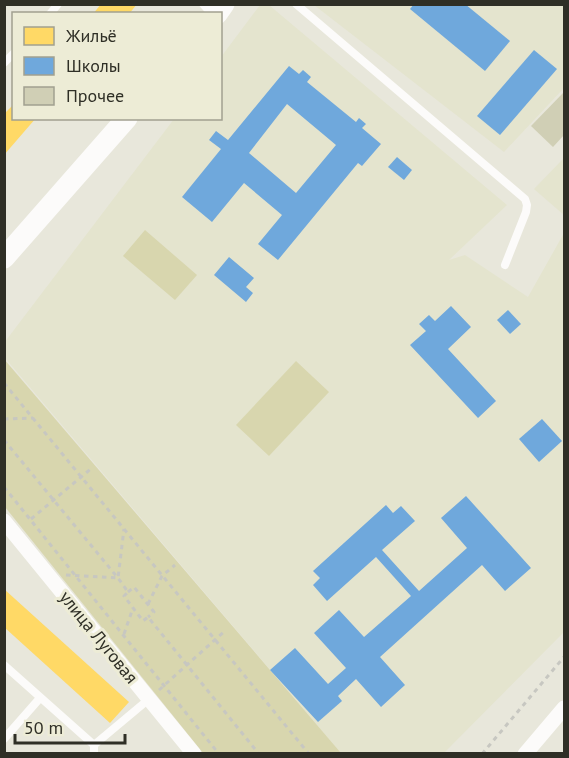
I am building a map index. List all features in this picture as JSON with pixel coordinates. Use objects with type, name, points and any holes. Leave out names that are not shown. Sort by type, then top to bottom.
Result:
[{"type":"street","points":[[4,258],[125,120]]},
{"type":"street","name":"улица Луговая","points":[[4,521],[154,695],[194,753]]},
{"type":"street","points":[[525,753],[564,708]]},
{"type":"lane","points":[[296,4],[525,199],[526,212],[505,265]]},
{"type":"lane","points":[[4,665],[94,749],[154,695]]},
{"type":"lane","points":[[4,740],[40,698]]},
{"type":"path","points":[[4,383],[309,753]]},
{"type":"path","points":[[4,419],[33,418]]},
{"type":"path","points":[[4,440],[128,592]]},
{"type":"path","points":[[31,519],[93,467]]},
{"type":"path","points":[[4,487],[219,753]]},
{"type":"path","points":[[118,578],[124,528]]},
{"type":"path","points":[[148,604],[162,576],[175,565]]},
{"type":"path","points":[[64,574],[118,578]]},
{"type":"path","points":[[134,587],[154,612],[143,621],[124,596],[128,592],[134,587]]},
{"type":"path","points":[[124,634],[133,608]]},
{"type":"path","points":[[148,617],[259,753]]},
{"type":"path","points":[[154,695],[226,630]]},
{"type":"path","points":[[482,753],[564,657]]},
{"type":"shaded area","points":[[260,5],[269,5],[507,205],[449,260],[465,255],[528,297],[564,233],[564,632],[444,753],[341,753],[5,358],[4,343],[173,120],[222,120],[222,56]]},
{"type":"shaded area","points":[[314,5],[564,5],[564,88],[504,152]]},
{"type":"shaded area","points":[[564,158],[564,215],[534,189]]},
{"type":"shaded area","points":[[145,230],[197,275],[175,300],[123,256]]},
{"type":"shaded area","points":[[4,359],[341,753],[203,753],[5,507]]},
{"type":"shaded area","points":[[296,361],[329,392],[269,456],[236,425]]},
{"type":"building: Жильё","points":[[101,4],[137,4],[131,12],[95,12]]},
{"type":"building: Жильё","points":[[12,106],[12,120],[34,120],[4,155],[4,114]]},
{"type":"building: Жильё","points":[[4,589],[129,702],[110,723],[4,627]]},
{"type":"building: Школы","points":[[414,4],[465,4],[510,41],[485,71],[410,9]]},
{"type":"building: Школы","points":[[534,50],[557,69],[500,135],[477,116]]},
{"type":"building: Школы","points":[[289,66],[299,74],[303,70],[311,77],[307,82],[356,122],[359,118],[366,124],[362,128],[381,144],[362,166],[358,163],[278,260],[258,244],[282,215],[244,183],[212,222],[182,197],[221,149],[209,140],[216,131],[228,140]],"holes":[[[287,104],[336,145],[296,193],[249,153]]]},
{"type":"building: Школы","points":[[397,157],[412,170],[404,180],[388,167]]},
{"type":"building: Школы","points":[[229,257],[254,278],[246,287],[253,293],[246,302],[214,275]]},
{"type":"building: Школы","points":[[451,306],[471,327],[448,349],[496,401],[478,418],[410,345],[426,331],[419,324],[429,315],[435,321]]},
{"type":"building: Школы","points":[[508,310],[521,324],[510,334],[497,320]]},
{"type":"building: Школы","points":[[542,419],[562,441],[539,462],[519,439]]},
{"type":"building: Школы","points":[[466,496],[531,568],[505,591],[482,565],[380,657],[405,685],[381,707],[356,679],[338,696],[342,701],[318,722],[270,670],[295,648],[328,684],[346,668],[314,633],[339,610],[364,637],[411,596],[376,557],[327,601],[313,585],[320,578],[313,571],[386,505],[393,513],[401,506],[415,521],[382,550],[419,591],[467,548],[441,518]]},
{"type":"building: Прочее","points":[[564,92],[564,135],[553,147],[531,126]]}]
